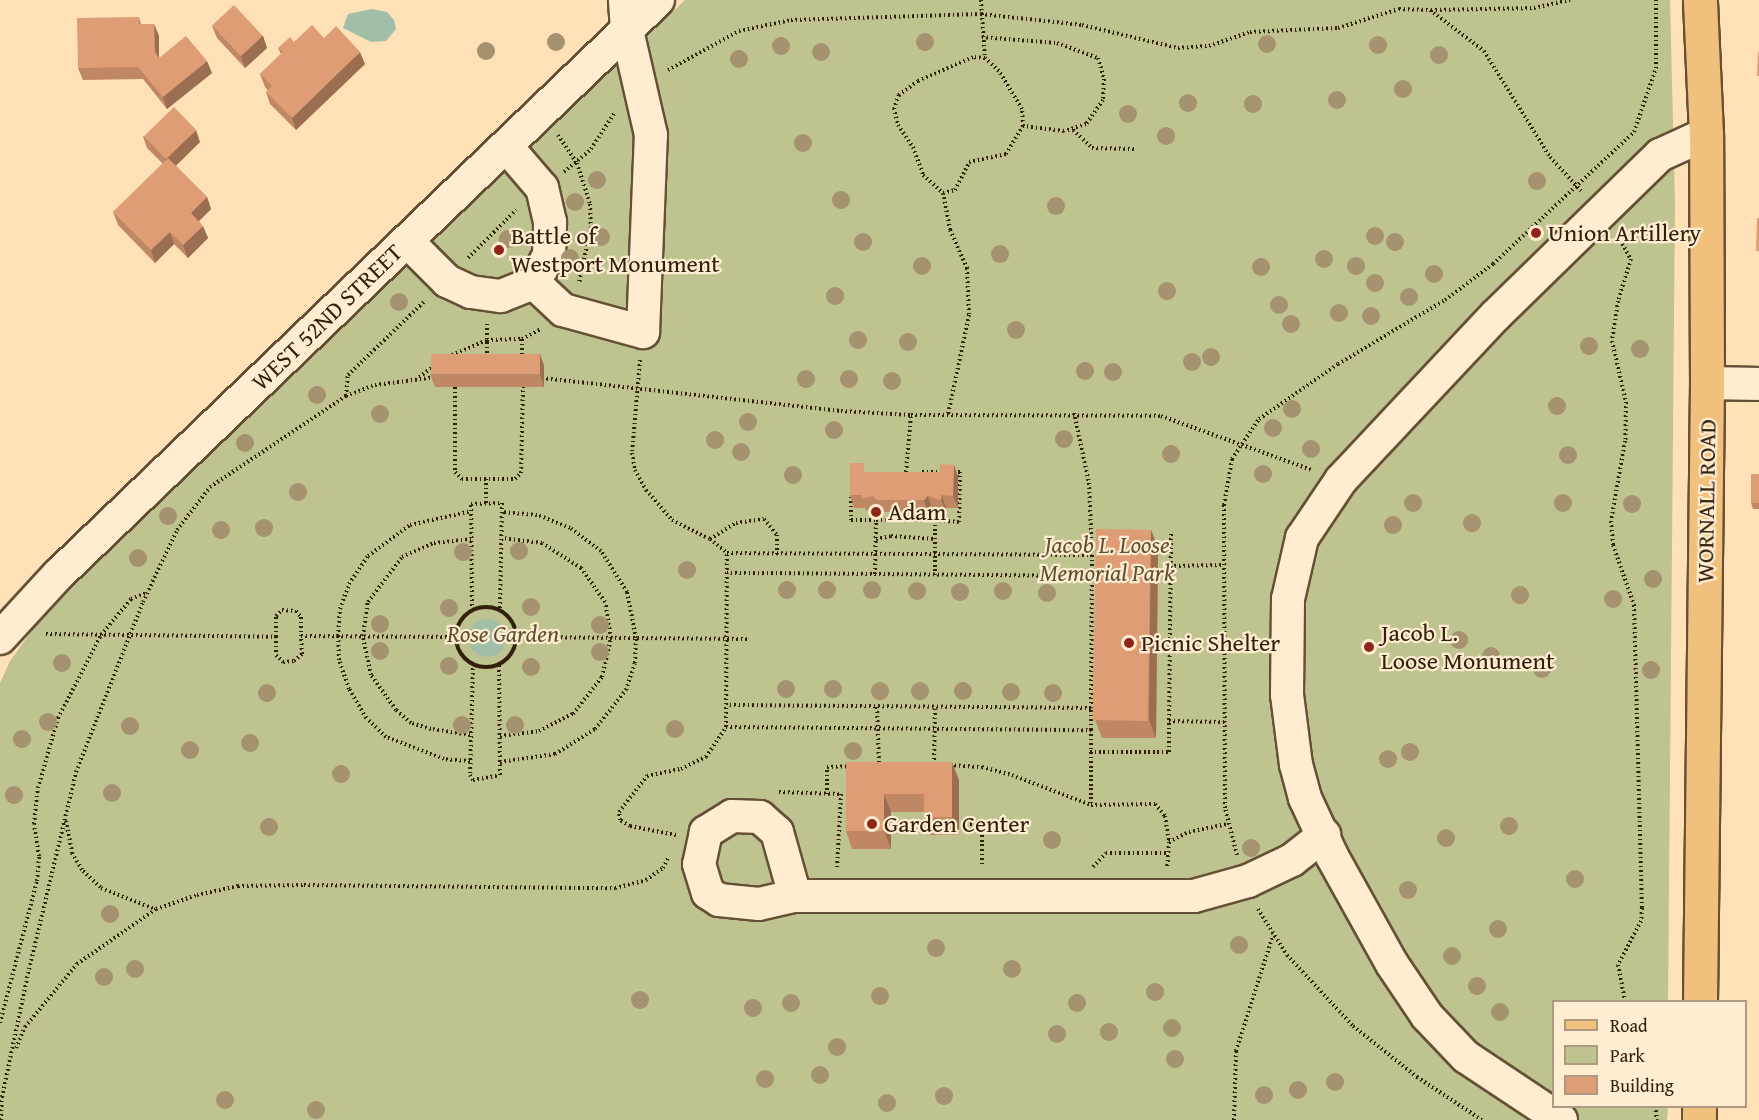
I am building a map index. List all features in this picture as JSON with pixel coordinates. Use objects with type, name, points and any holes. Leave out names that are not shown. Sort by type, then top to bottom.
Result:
[{"type":"main road","name":"WORNALL ROAD","points":[[1700,1000],[1707,383],[1706,134],[1701,0]]},
{"type":"street","name":"WEST 52ND STREET","points":[[0,638],[58,575],[506,146],[626,15],[658,0]]},
{"type":"street","points":[[534,283],[563,310],[643,332],[651,135],[626,15]]},
{"type":"street","points":[[1561,1120],[1466,1057],[1427,1016],[1392,964],[1305,798],[1296,765],[1285,644],[1295,557],[1312,521],[1341,480],[1495,315],[1660,155],[1706,134]]},
{"type":"street","points":[[407,241],[447,281],[487,296],[501,296],[534,283],[549,255],[550,222],[542,188],[506,146]]},
{"type":"street","points":[[1707,383],[1759,384]]},
{"type":"street","points":[[795,896],[1168,898],[1194,896],[1248,881],[1292,860],[1324,835]]},
{"type":"path","points":[[981,0],[985,58]]},
{"type":"path","points":[[346,396],[348,375],[447,281],[503,221],[584,156],[620,106],[685,59],[766,22],[981,14],[1082,26],[1178,48],[1209,46],[1250,32],[1338,28],[1399,9],[1534,8],[1570,0]]},
{"type":"path","points":[[1482,1120],[1417,1077],[1353,1026],[1287,955],[1264,924],[1228,824],[1224,722],[1223,565],[1226,478],[1240,444],[1259,419],[1300,388],[1399,329],[1483,271],[1578,187],[1634,132],[1642,115],[1656,68],[1656,0]]},
{"type":"path","points":[[1430,10],[1484,51],[1550,157],[1578,187]]},
{"type":"path","points":[[982,37],[1057,43],[1098,58],[1104,79],[1103,100],[1086,124],[1073,129],[1023,126]]},
{"type":"path","points":[[943,193],[955,190],[969,162],[1006,154],[1023,126],[1022,109],[999,71],[985,58],[973,57],[918,81],[896,101],[898,125],[913,147],[923,175],[943,193],[950,230],[967,268],[970,291],[969,315],[948,414]]},
{"type":"path","points":[[1073,129],[1092,148],[1134,149]]},
{"type":"path","points":[[1599,214],[1612,227],[1631,259],[1618,301],[1612,341],[1626,402],[1625,441],[1611,521],[1613,545],[1634,605],[1642,908],[1641,921],[1618,964],[1625,1000]]},
{"type":"path","points":[[487,296],[487,364]]},
{"type":"path","points":[[643,332],[632,434],[635,470],[658,507],[672,520],[710,539],[727,553],[1092,555]]},
{"type":"path","points":[[522,339],[523,367]]},
{"type":"path","points":[[447,357],[487,340]]},
{"type":"path","points":[[419,377],[441,362]]},
{"type":"path","points":[[1,1120],[12,1057],[76,772],[146,593],[177,530],[210,487],[346,396],[375,385],[419,377],[443,376]]},
{"type":"path","points":[[455,376],[455,472],[462,479],[516,479],[521,473],[523,376]]},
{"type":"path","points":[[534,377],[638,387],[746,403],[911,415],[1074,413],[1177,419],[1341,480]]},
{"type":"path","points":[[1074,413],[1089,483],[1092,555],[1091,805]]},
{"type":"path","points":[[906,472],[911,415]]},
{"type":"path","points":[[851,484],[851,520],[959,522],[960,472],[895,472]]},
{"type":"path","points":[[486,479],[486,504]]},
{"type":"path","points":[[472,610],[471,504],[502,503],[500,610]]},
{"type":"path","points":[[470,761],[444,759],[386,737],[366,718],[349,689],[339,660],[338,636],[340,609],[349,584],[368,556],[410,525],[471,511]]},
{"type":"path","points":[[500,762],[555,753],[595,729],[626,690],[635,663],[636,638],[627,592],[601,551],[570,528],[537,515],[502,512]]},
{"type":"path","points":[[710,539],[736,523],[764,519],[777,535],[777,554]]},
{"type":"path","points":[[875,574],[876,520]]},
{"type":"path","points":[[935,520],[935,575]]},
{"type":"path","points":[[1090,752],[1169,752],[1171,534]]},
{"type":"path","points":[[876,540],[891,536],[934,539]]},
{"type":"path","points":[[500,736],[539,731],[573,714],[602,677],[611,638],[605,602],[581,568],[542,543],[502,538]]},
{"type":"path","points":[[470,735],[430,729],[411,723],[396,710],[371,675],[363,636],[368,602],[388,571],[402,557],[434,543],[471,539]]},
{"type":"path","points":[[675,844],[678,835],[630,826],[620,820],[621,806],[647,776],[681,769],[706,757],[726,727],[727,553]]},
{"type":"path","points":[[1170,566],[1223,565]]},
{"type":"path","points":[[727,573],[1092,576]]},
{"type":"path","points":[[0,1023],[37,881],[39,856],[34,824],[38,788],[58,718],[101,635],[131,599],[146,593]]},
{"type":"path","points":[[282,610],[296,611],[301,617],[302,654],[294,662],[283,662],[276,656],[276,637],[276,616],[282,610]]},
{"type":"path","points":[[472,610],[500,610],[512,621],[516,637],[512,652],[499,664],[473,664],[461,653],[456,637],[460,621],[472,610]]},
{"type":"path","points":[[52,634],[276,637]]},
{"type":"path","points":[[301,636],[456,637]]},
{"type":"path","points":[[516,637],[749,639]]},
{"type":"path","points":[[473,664],[470,761],[473,780],[494,779],[500,775],[499,664]]},
{"type":"path","points":[[727,705],[1091,708]]},
{"type":"path","points":[[877,707],[878,765]]},
{"type":"path","points":[[935,707],[935,764]]},
{"type":"path","points":[[1169,721],[1224,722]]},
{"type":"path","points":[[726,727],[1090,730]]},
{"type":"path","points":[[923,764],[982,767],[1091,805],[1155,804],[1165,816],[1169,842],[1167,853],[1106,853],[1092,868],[1084,871]]},
{"type":"path","points":[[867,765],[889,765]]},
{"type":"path","points":[[827,794],[827,767],[857,766]]},
{"type":"path","points":[[769,789],[788,794],[841,794],[841,856],[836,873]]},
{"type":"path","points":[[66,819],[72,853],[83,871],[101,888],[156,909]]},
{"type":"path","points":[[966,824],[978,824],[982,831],[982,872]]},
{"type":"path","points":[[1169,842],[1189,832],[1228,824]]},
{"type":"path","points":[[12,1057],[25,1027],[77,964],[156,909],[238,886],[615,888],[646,880],[663,868],[672,852]]},
{"type":"path","points":[[1234,1120],[1236,1051],[1273,934]]},
{"type":"green space","name":"Jacob L. Loose Memorial Park","points":[[685,0],[1670,0],[1675,203],[1668,1000],[1552,1000],[1552,1108],[1668,1108],[1667,1120],[0,1120],[0,683],[10,661],[46,611]]},
{"type":"shaded area","points":[[372,9],[387,12],[394,20],[396,29],[386,41],[371,42],[343,28],[348,14]]},
{"type":"shaded area","points":[[487,619],[500,625],[506,638],[500,651],[487,657],[474,651],[468,638],[474,625]]},
{"type":"building","points":[[234,5],[263,36],[241,56],[212,25]]},
{"type":"building","points":[[139,17],[139,24],[154,24],[155,52],[159,58],[186,36],[207,61],[163,97],[138,67],[78,68],[77,18]]},
{"type":"building","points":[[312,25],[324,38],[336,26],[360,52],[292,118],[266,92],[272,86],[260,74],[283,52],[278,48],[290,37],[294,42]]},
{"type":"building","points":[[1758,52],[1759,76],[1757,76]]},
{"type":"building","points":[[174,107],[196,130],[166,159],[144,136]]},
{"type":"building","points":[[168,158],[207,197],[191,213],[203,226],[183,245],[170,232],[151,250],[113,212]]},
{"type":"building","points":[[1757,218],[1759,218],[1759,251],[1756,251]]},
{"type":"building","points":[[431,354],[540,354],[540,374],[431,374]]},
{"type":"building","points":[[850,463],[864,463],[864,472],[940,472],[940,464],[954,465],[953,496],[942,495],[941,500],[928,496],[924,500],[877,500],[873,496],[862,499],[862,495],[850,495]]},
{"type":"building","points":[[1751,474],[1759,474],[1759,503],[1751,503]]},
{"type":"building","name":"Picnic Shelter","points":[[1096,529],[1151,530],[1148,721],[1093,720]]},
{"type":"building","points":[[846,762],[952,762],[952,817],[924,817],[924,794],[884,794],[884,831],[846,831]]},
{"type":"place","name":"Union Artillery","points":[[1536,233]]},
{"type":"place","name":"Battle of Westport Monument","points":[[499,250]]},
{"type":"place","name":"Adam","points":[[876,512]]},
{"type":"place","name":"Picnic Shelter","points":[[1129,643]]},
{"type":"place","name":"Jacob L. Loose Monument","points":[[1369,647]]},
{"type":"place","name":"Garden Center","points":[[872,824]]},
{"type":"park label","name":"Rose Garden","points":[[503,634]]}]
